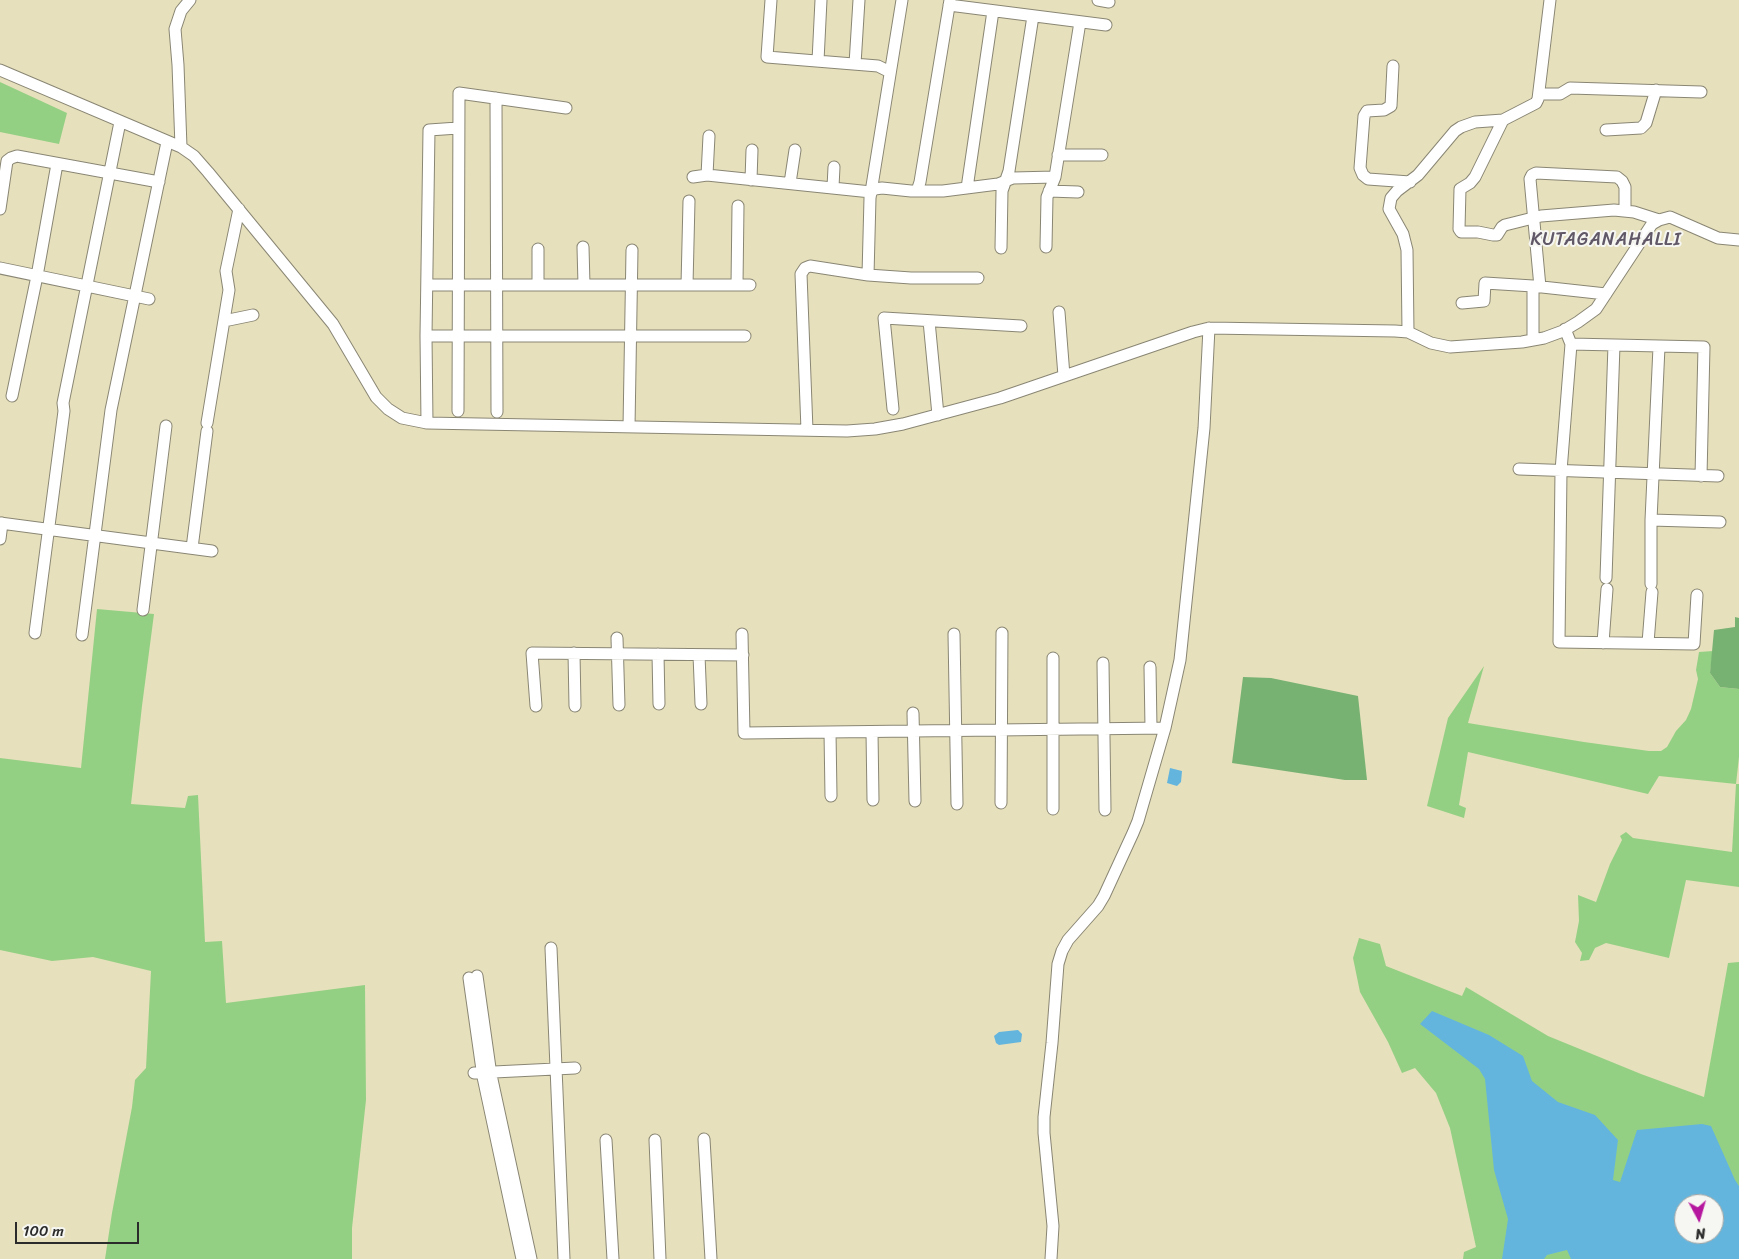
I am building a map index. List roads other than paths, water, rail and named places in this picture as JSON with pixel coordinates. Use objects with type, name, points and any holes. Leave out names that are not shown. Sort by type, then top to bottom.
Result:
[{"type":"street","points":[[181,147],[175,29],[181,12],[190,0]]},
{"type":"street","points":[[770,0],[767,57],[878,66],[890,72]]},
{"type":"street","points":[[818,61],[821,0]]},
{"type":"street","points":[[855,64],[859,0]]},
{"type":"street","points":[[868,275],[870,198],[902,0]]},
{"type":"street","points":[[1408,332],[1407,250],[1404,234],[1389,209],[1391,198],[1410,182],[1454,132],[1461,127],[1475,122],[1503,120],[1536,104],[1539,94],[1550,0]]},
{"type":"street","points":[[917,191],[950,2],[1033,16],[1106,25]]},
{"type":"street","points":[[967,188],[993,10]]},
{"type":"street","points":[[1001,248],[1002,191],[1009,171],[1033,16]]},
{"type":"street","points":[[1046,247],[1047,197],[1055,177],[1080,22]]},
{"type":"street","points":[[1392,66],[1391,106],[1384,110],[1366,111],[1364,116],[1360,168],[1362,175],[1368,179],[1410,182]]},
{"type":"street","points":[[0,70],[181,147],[194,156],[333,324],[376,397],[388,409],[402,418],[427,423],[847,431],[875,429],[903,424],[1000,398],[1209,328],[1408,332],[1431,343],[1450,346],[1522,342],[1544,338],[1565,329],[1596,309],[1652,224],[1659,220],[1670,217],[1718,238],[1739,240]]},
{"type":"street","points":[[1539,94],[1560,94],[1570,88],[1701,92]]},
{"type":"street","points":[[1606,130],[1641,128],[1646,123],[1656,90]]},
{"type":"street","points":[[458,411],[459,93],[566,108]]},
{"type":"street","points":[[496,98],[497,412]]},
{"type":"street","points":[[1503,120],[1475,177],[1470,183],[1460,189],[1459,229],[1461,232],[1497,235],[1505,225],[1534,218],[1614,210],[1659,220]]},
{"type":"street","points":[[35,633],[64,411],[63,403],[108,173],[120,122]]},
{"type":"street","points":[[427,423],[428,130],[458,128]]},
{"type":"street","points":[[707,175],[709,136]]},
{"type":"street","points":[[82,635],[111,410],[167,142]]},
{"type":"street","points":[[752,150],[752,180]]},
{"type":"street","points":[[790,184],[795,150]]},
{"type":"street","points":[[1058,155],[1102,155]]},
{"type":"street","points":[[0,209],[7,161],[17,156],[159,182]]},
{"type":"street","points":[[12,396],[37,276],[57,164]]},
{"type":"street","points":[[833,187],[834,167]]},
{"type":"street","points":[[1533,340],[1536,286],[1534,218],[1530,179],[1532,175],[1536,173],[1617,177],[1625,187],[1625,211]]},
{"type":"street","points":[[693,177],[707,175],[871,192],[882,188],[943,191],[998,184],[1013,178],[1055,177]]},
{"type":"street","points":[[1049,191],[1078,192]]},
{"type":"street","points":[[688,285],[689,201]]},
{"type":"street","points":[[736,285],[738,206]]},
{"type":"street","points":[[192,548],[207,427],[229,290],[226,271],[239,209]]},
{"type":"street","points":[[583,248],[584,285]]},
{"type":"street","points":[[538,249],[538,285]]},
{"type":"street","points":[[629,427],[632,250]]},
{"type":"street","points":[[807,430],[802,271],[810,266],[868,275],[911,278],[978,278]]},
{"type":"street","points":[[0,268],[149,299]]},
{"type":"street","points":[[1462,302],[1484,301],[1485,283],[1536,286],[1606,294]]},
{"type":"street","points":[[427,285],[750,285]]},
{"type":"street","points":[[1059,312],[1064,376]]},
{"type":"street","points":[[224,321],[253,315]]},
{"type":"street","points":[[893,409],[884,318],[1021,326]]},
{"type":"street","points":[[929,321],[938,415]]},
{"type":"street","points":[[1051,1259],[1053,1226],[1044,1117],[1058,964],[1068,940],[1098,906],[1104,896],[1133,833],[1166,728],[1180,660],[1204,428],[1209,328]]},
{"type":"street","points":[[1565,329],[1571,344],[1561,471],[1559,642],[1694,644],[1697,595]]},
{"type":"street","points":[[426,336],[745,336]]},
{"type":"street","points":[[1571,344],[1704,347],[1700,476]]},
{"type":"street","points":[[1603,643],[1614,345]]},
{"type":"street","points":[[1648,643],[1651,588],[1651,520],[1659,347]]},
{"type":"street","points":[[143,610],[166,426]]},
{"type":"street","points":[[1519,469],[1718,476]]},
{"type":"street","points":[[1651,520],[1720,522]]},
{"type":"street","points":[[0,539],[1,523],[212,551]]},
{"type":"street","points":[[1001,802],[1002,633]]},
{"type":"street","points":[[742,634],[744,733],[1166,728]]},
{"type":"street","points":[[954,634],[957,804]]},
{"type":"street","points":[[617,638],[618,705]]},
{"type":"street","points":[[536,706],[532,653],[743,655]]},
{"type":"street","points":[[574,653],[575,706]]},
{"type":"street","points":[[658,654],[660,704]]},
{"type":"street","points":[[700,655],[701,704]]},
{"type":"street","points":[[1053,810],[1054,658]]},
{"type":"street","points":[[1103,663],[1104,810]]},
{"type":"street","points":[[1150,667],[1151,728]]},
{"type":"street","points":[[913,713],[915,801]]},
{"type":"street","points":[[830,732],[832,796]]},
{"type":"street","points":[[872,732],[873,800]]},
{"type":"street","points":[[551,948],[564,1259]]},
{"type":"street","points":[[473,977],[482,1072],[522,1259]]},
{"type":"street","points":[[482,1072],[575,1068]]},
{"type":"street","points":[[482,1072],[531,1259]]},
{"type":"street","points":[[704,1139],[711,1259]]},
{"type":"street","points":[[606,1140],[613,1259]]},
{"type":"street","points":[[655,1140],[660,1259]]},
{"type":"water","points":[[1170,768],[1182,771],[1181,782],[1177,786],[1167,783]]},
{"type":"water","points":[[1432,1011],[1489,1035],[1523,1056],[1532,1081],[1558,1102],[1595,1115],[1618,1140],[1613,1180],[1620,1182],[1637,1130],[1702,1124],[1711,1126],[1739,1186],[1739,1259],[1571,1259],[1567,1250],[1547,1255],[1544,1259],[1502,1259],[1508,1219],[1494,1170],[1485,1079],[1479,1069],[1420,1024]]},
{"type":"water","points":[[1018,1030],[1022,1034],[1021,1042],[999,1045],[996,1043],[994,1036],[999,1032]]},
{"type":"district","name":"KUTAGANAHALLI","points":[[1606,240]]}]
